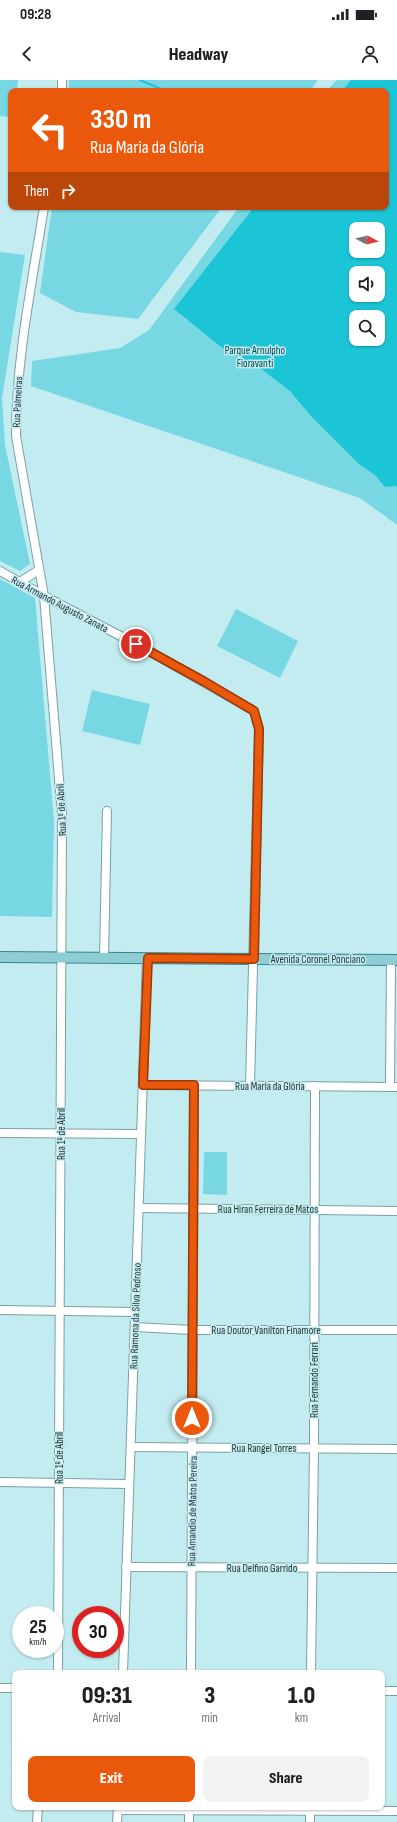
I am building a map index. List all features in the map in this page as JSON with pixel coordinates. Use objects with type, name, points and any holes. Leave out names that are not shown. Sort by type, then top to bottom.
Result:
[{"type":"main road","name":"Avenida Coronel Ponciano","points":[[0,957],[394,960]]},
{"type":"street","name":"Rua Palmeiras","points":[[44,210],[19,372],[16,409],[16,436],[44,596]]},
{"type":"street","points":[[20,582],[39,570]]},
{"type":"street","name":"Rua Armando Augusto Zanata","points":[[0,571],[44,596],[149,651],[254,711],[259,729],[250,1086]]},
{"type":"street","name":"Rua 1º de Abril","points":[[44,596],[62,815],[58,1670]]},
{"type":"street","points":[[104,958],[107,811]]},
{"type":"street","name":"Rua Ramona da Silva Pedroso","points":[[123,1670],[148,958]]},
{"type":"street","points":[[393,1087],[394,960]]},
{"type":"street","name":"Rua Maria da Glória","points":[[143,1085],[393,1087]]},
{"type":"street","name":"Rua Amandio de Matos Pereira","points":[[191,1670],[194,1085]]},
{"type":"street","name":"Rua Fernando Ferrari","points":[[311,1670],[314,1448],[313,1329],[315,1086]]},
{"type":"street","points":[[0,1133],[141,1134]]},
{"type":"street","name":"Rua Hiran Ferreira de Matos","points":[[139,1208],[397,1210]]},
{"type":"street","points":[[0,1310],[135,1312]]},
{"type":"street","name":"Rua Doutor Vanilton Finamore","points":[[135,1327],[192,1330],[397,1330]]},
{"type":"street","name":"Rua Rangel Torres","points":[[130,1447],[397,1449]]},
{"type":"street","points":[[0,1482],[129,1484]]},
{"type":"street","name":"Rua Delfino Garrido","points":[[126,1567],[397,1568]]},
{"type":"street","points":[[0,1688],[12,1688]]},
{"type":"street","points":[[385,1691],[397,1691]]},
{"type":"street","points":[[37,1822],[38,1810]]},
{"type":"street","points":[[117,1822],[118,1810]]},
{"type":"street","points":[[189,1810],[189,1822]]},
{"type":"street","points":[[310,1810],[310,1822]]},
{"type":"street","points":[[354,1810],[397,1811]]},
{"type":"green space","points":[[0,80],[18,80],[17,88],[8,88],[8,117],[0,116]]},
{"type":"green space","points":[[69,80],[318,80],[312,88],[69,88]]},
{"type":"green space","name":"Parque Arnulpho Fioravanti","points":[[337,80],[397,80],[397,525],[360,498],[31,386],[32,361],[120,348],[149,330],[237,210],[389,210],[389,88],[329,88]]},
{"type":"green space","points":[[52,210],[220,210],[138,319],[76,312],[40,293]]},
{"type":"green space","points":[[0,252],[25,255],[2,398],[5,445],[30,564],[20,571],[0,561]]},
{"type":"green space","points":[[0,579],[35,598],[54,821],[52,917],[0,916]]},
{"type":"green space","points":[[236,609],[298,641],[280,678],[217,646]]},
{"type":"green space","points":[[92,690],[150,704],[140,745],[82,731]]},
{"type":"green space","points":[[204,1152],[227,1152],[227,1195],[203,1194]]},
{"type":"shaded area","points":[[351,80],[397,80],[397,486],[385,487],[375,475],[359,464],[310,415],[290,391],[260,368],[221,347],[174,309],[252,210],[389,210],[389,88],[344,88]]},
{"type":"waterway","points":[[140,80],[159,88]]},
{"type":"route","points":[[136,644],[254,711],[259,729],[254,959],[148,958],[143,1085],[194,1085],[192,1418]]}]
